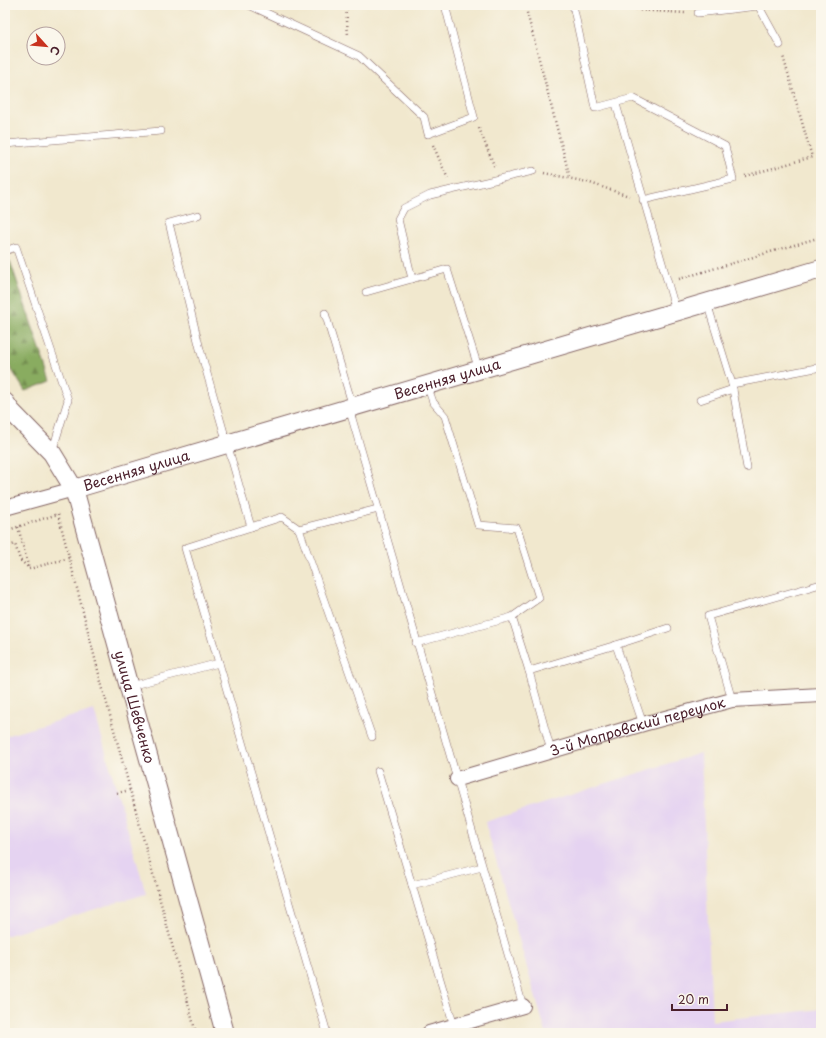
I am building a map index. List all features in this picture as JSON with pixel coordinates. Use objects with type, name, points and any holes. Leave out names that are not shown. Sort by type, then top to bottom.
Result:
[{"type":"street","name":"Весенняя улица","points":[[74,489],[821,269]]},
{"type":"street","name":"улица Шевченко","points":[[5,402],[11,411],[52,453],[74,489],[225,1033]]},
{"type":"street","points":[[5,508],[74,489]]},
{"type":"street","name":"3-й Мопровский переулок","points":[[457,779],[643,724],[732,700],[821,695]]},
{"type":"street","points":[[429,1033],[523,1006]]},
{"type":"lane","points":[[249,5],[359,56],[424,117],[428,134],[474,117],[445,5]]},
{"type":"lane","points":[[573,5],[595,108],[616,104],[633,98],[725,146],[733,179],[643,200]]},
{"type":"lane","points":[[698,13],[758,5],[780,45]]},
{"type":"lane","points":[[616,104],[676,312]]},
{"type":"lane","points":[[5,144],[161,131]]},
{"type":"lane","points":[[412,279],[398,219],[404,208],[430,196],[533,170]]},
{"type":"lane","points":[[198,215],[168,223],[198,342],[251,527]]},
{"type":"lane","points":[[5,251],[16,247],[68,400],[52,453]]},
{"type":"lane","points":[[366,292],[447,269],[478,370]]},
{"type":"lane","points":[[707,302],[732,386],[747,468]]},
{"type":"lane","points":[[325,313],[416,643],[523,1006]]},
{"type":"lane","points":[[700,400],[732,386],[816,368]]},
{"type":"lane","points":[[416,643],[512,617],[539,598],[517,528],[478,525],[444,416],[433,402],[427,384]]},
{"type":"lane","points":[[299,529],[378,509]]},
{"type":"lane","points":[[327,1033],[185,548],[282,518],[299,529],[372,737]]},
{"type":"lane","points":[[732,700],[708,616],[821,584]]},
{"type":"lane","points":[[512,617],[529,671],[551,751]]},
{"type":"lane","points":[[529,671],[668,628]]},
{"type":"lane","points":[[616,645],[643,724]]},
{"type":"lane","points":[[128,687],[219,663]]},
{"type":"lane","points":[[378,771],[454,1026]]},
{"type":"lane","points":[[412,886],[482,867]]},
{"type":"path","points":[[346,5],[349,52]]},
{"type":"path","points":[[526,5],[570,178]]},
{"type":"path","points":[[636,5],[637,10],[698,13]]},
{"type":"path","points":[[733,179],[812,157],[780,45]]},
{"type":"path","points":[[474,117],[500,179]]},
{"type":"path","points":[[428,134],[453,190]]},
{"type":"path","points":[[533,170],[587,182],[643,200]]},
{"type":"path","points":[[668,282],[821,238]]},
{"type":"path","points":[[5,531],[79,507]]},
{"type":"path","points":[[58,514],[130,790],[196,1033]]},
{"type":"path","points":[[18,527],[29,569]]},
{"type":"path","points":[[5,547],[15,544],[20,560],[29,569]]},
{"type":"path","points":[[29,569],[69,558]]},
{"type":"path","points":[[117,793],[130,790]]},
{"type":"shaded area","points":[[94,710],[146,894],[5,936],[5,736]]},
{"type":"shaded area","points":[[701,753],[712,1021],[821,1009],[821,1033],[546,1033],[485,822]]},
{"type":"green space","points":[[10,261],[51,381],[25,391],[5,359],[5,262]]}]
